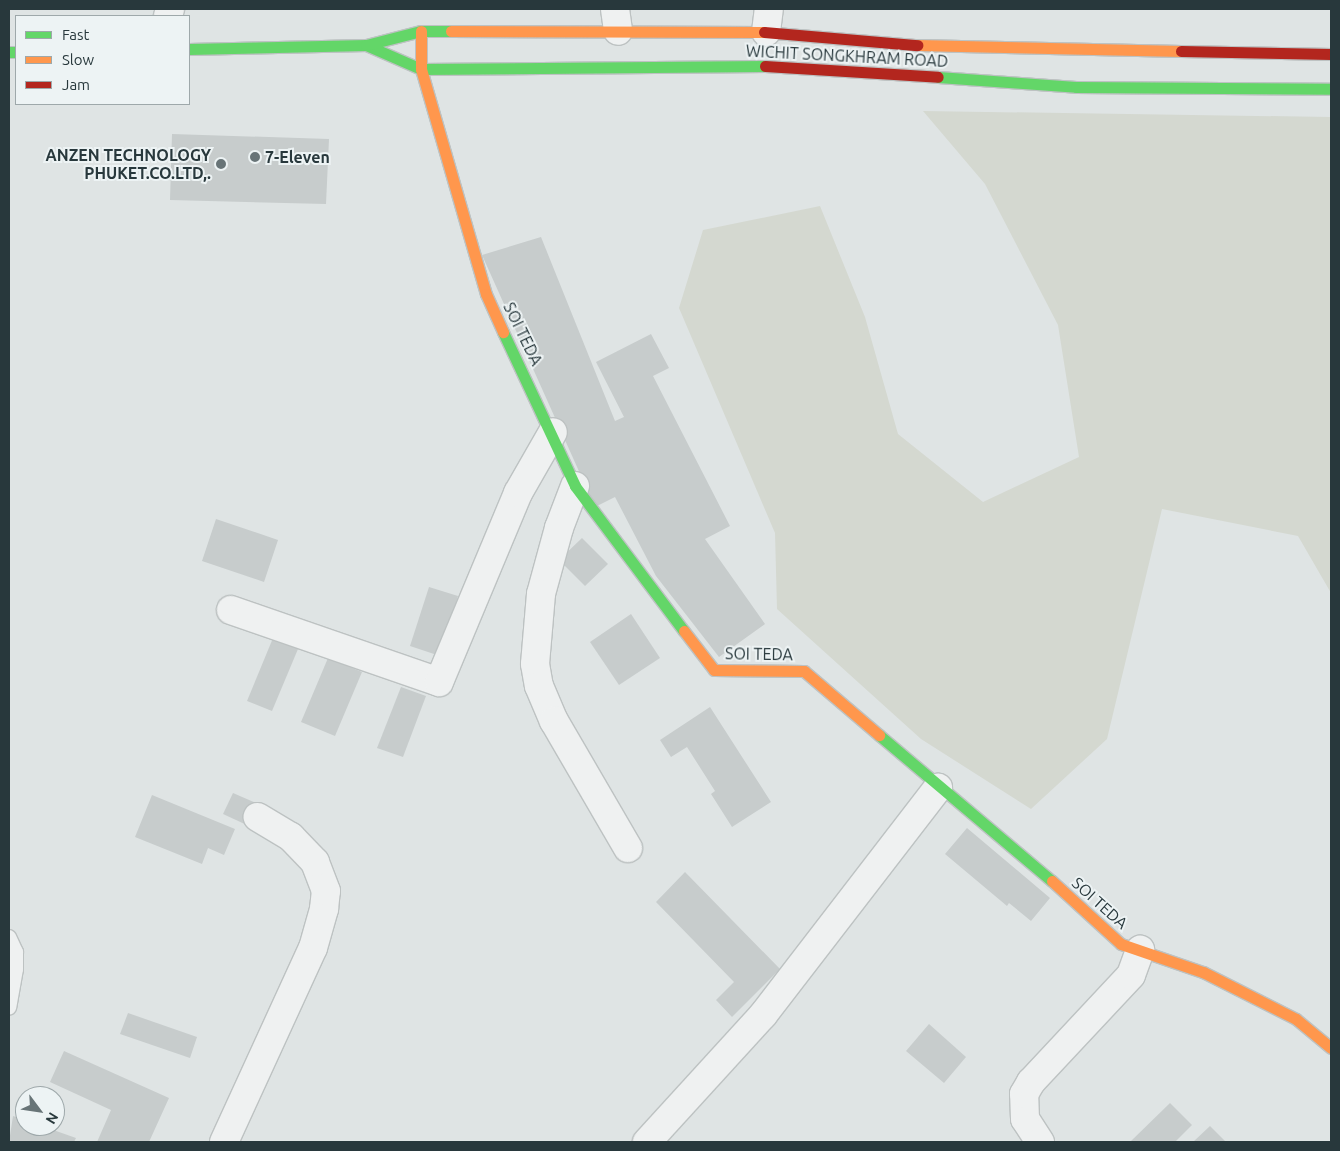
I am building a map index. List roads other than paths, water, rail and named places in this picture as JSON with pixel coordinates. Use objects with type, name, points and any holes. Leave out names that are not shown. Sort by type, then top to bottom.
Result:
[{"type":"main road","name":"WICHIT SONGKHRAM ROAD","points":[[190,49],[366,45],[421,31],[616,20],[768,20],[935,47],[1331,54]]},
{"type":"main road","name":"SOI TEDA","points":[[421,31],[421,69],[486,294],[553,432],[575,486],[714,670],[804,671],[938,788],[1054,883],[1121,944],[1203,972],[1296,1019],[1331,1048]]},
{"type":"main road","name":"WICHIT SONGKHRAM ROAD","points":[[366,45],[421,69],[780,66],[1076,87],[1331,89]]},
{"type":"street","points":[[231,610],[439,682],[518,493],[553,432]]},
{"type":"street","points":[[575,486],[559,528],[541,594],[535,664],[540,686],[554,721],[628,848]]},
{"type":"street","points":[[647,1142],[763,1015],[938,788]]},
{"type":"street","points":[[224,1142],[312,948],[324,910],[326,891],[315,862],[291,837],[258,816]]},
{"type":"street","points":[[1040,1142],[1025,1119],[1024,1094],[1032,1082],[1131,975],[1140,950]]},
{"type":"lane","points":[[9,937],[16,952],[16,968],[9,1007]]},
{"type":"place","name":"7-Eleven","points":[[255,157]]},
{"type":"place","name":"ANZEN TECHNOLOGY PHUKET.CO.LTD,.","points":[[221,164]]}]
